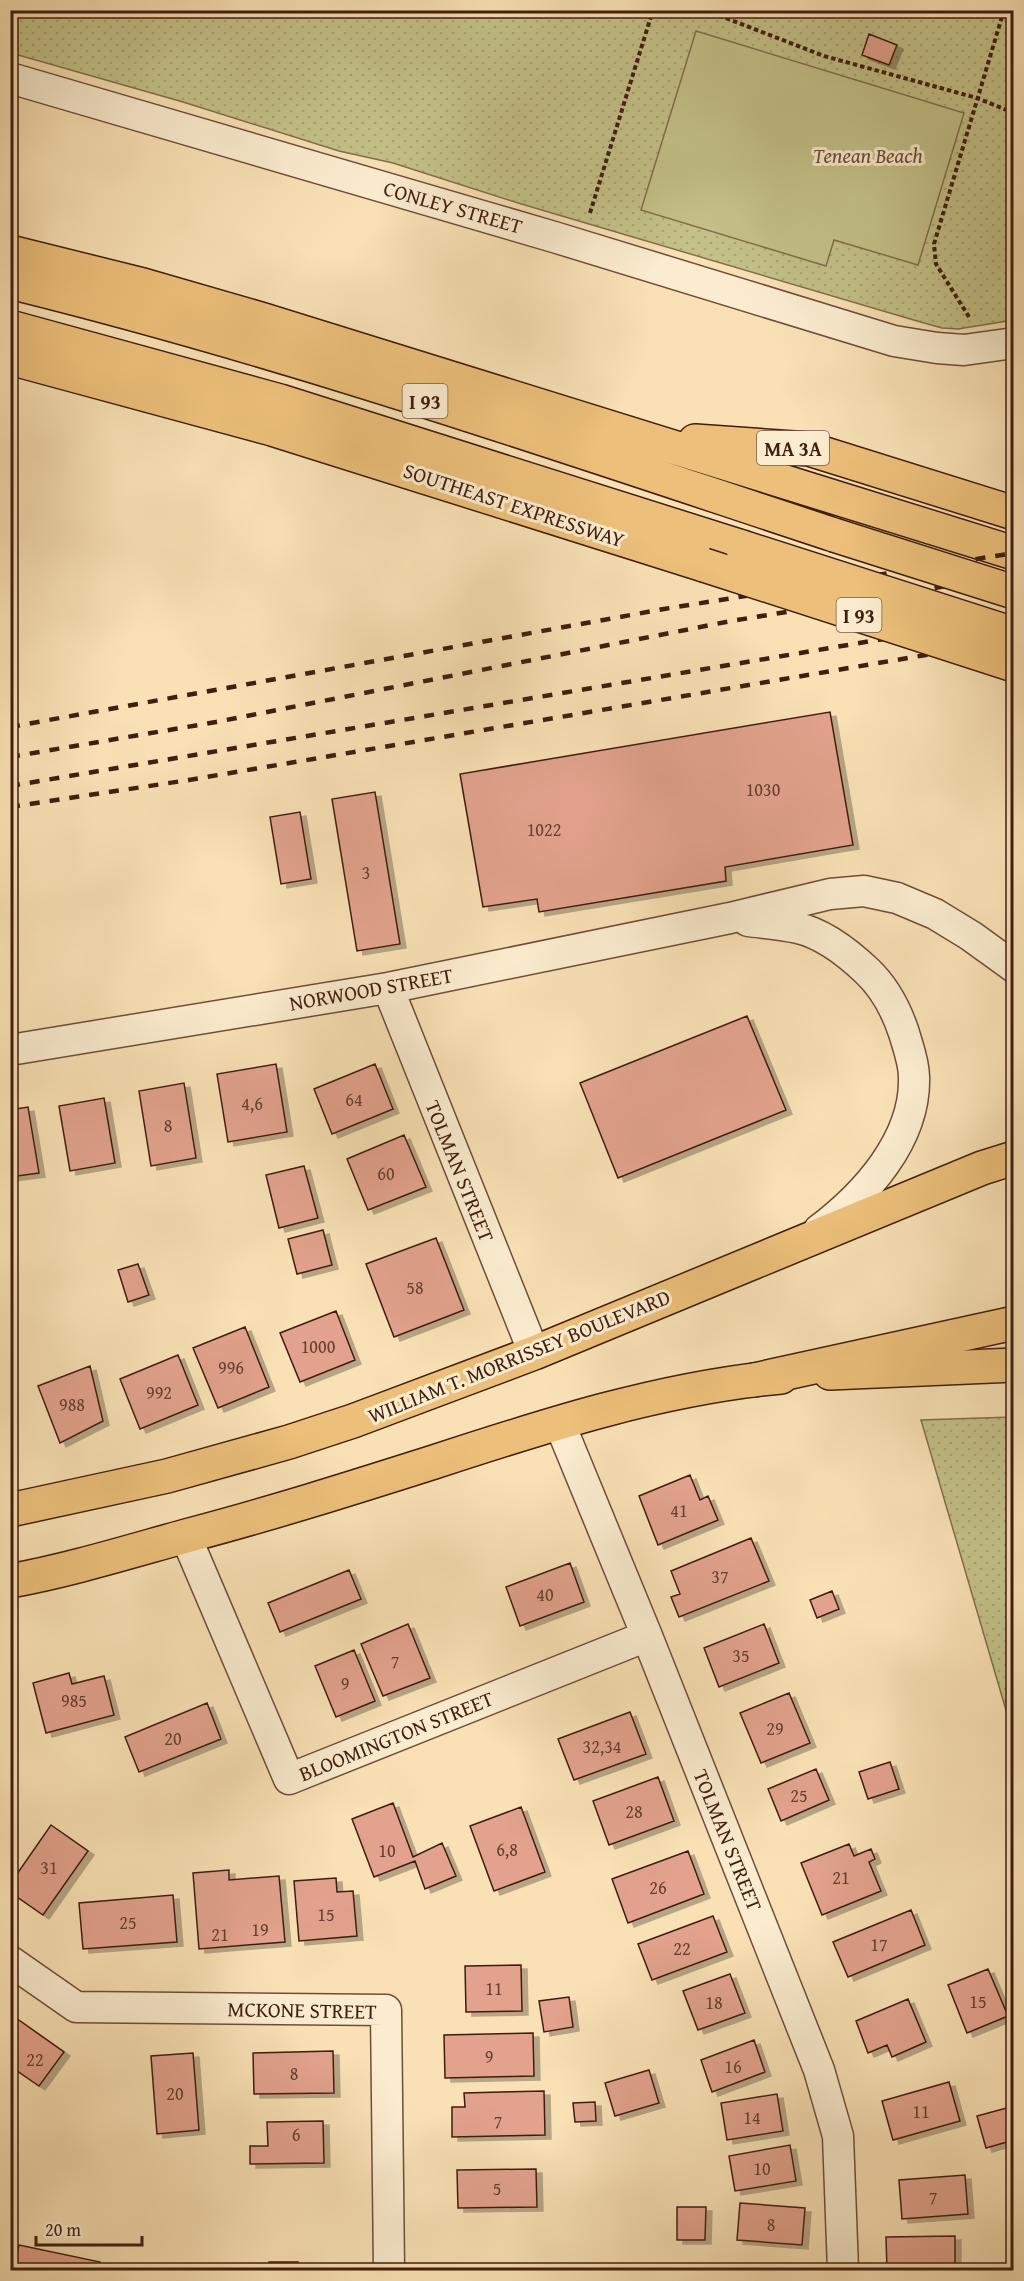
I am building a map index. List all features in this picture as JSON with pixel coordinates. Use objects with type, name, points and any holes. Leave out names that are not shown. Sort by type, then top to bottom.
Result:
[{"type":"main road","name":"I 93","points":[[10,252],[143,285],[264,320],[1014,553]]},
{"type":"main road","name":"I 93","points":[[10,282],[135,313],[277,354],[1014,592]]},
{"type":"main road","name":"I 93","points":[[10,327],[280,401],[1014,634]]},
{"type":"main road","name":"SOUTHEAST EXPRESSWAY","points":[[10,358],[272,429],[1014,665]]},
{"type":"main road","name":"MA 3A","points":[[637,436],[809,449],[1014,513]]},
{"type":"main road","name":"WILLIAM T. MORRISSEY BOULEVARD","points":[[10,1510],[167,1476],[289,1442],[411,1401],[534,1353],[982,1168],[1014,1158]]},
{"type":"main road","points":[[10,1581],[112,1558],[298,1506],[559,1422],[625,1404],[754,1380],[1014,1323]]},
{"type":"main road","points":[[754,1380],[882,1370],[1014,1365]]},
{"type":"street","name":"CONLEY STREET","points":[[10,78],[580,245],[894,341],[964,350],[1014,343]]},
{"type":"street","name":"NORWOOD STREET","points":[[10,1050],[388,988],[730,918],[830,894],[864,891],[897,897],[935,914],[1014,967]]},
{"type":"street","name":"NORWOOD STREET","points":[[730,918],[799,928],[829,942],[853,959],[879,983],[898,1014],[909,1048],[914,1077],[911,1107],[900,1138],[883,1167],[863,1192],[841,1213],[805,1241]]},
{"type":"street","name":"TOLMAN STREET","points":[[388,988],[534,1353]]},
{"type":"street","name":"TOLMAN STREET","points":[[559,1422],[647,1636],[819,2070],[838,2136],[843,2271]]},
{"type":"street","name":"BLOOMINGTON STREET","points":[[186,1537],[289,1779],[647,1636]]},
{"type":"street","name":"MCKONE STREET","points":[[10,1961],[76,2007],[386,2010],[389,2271]]},
{"type":"path","points":[[580,245],[653,10]]},
{"type":"path","points":[[705,10],[824,56],[977,98],[1014,113]]},
{"type":"path","points":[[970,318],[936,264],[934,244],[1004,10]]},
{"type":"green space","name":"Tenean Beach","points":[[10,11],[1013,11],[1013,320],[958,329],[942,328],[518,203],[393,163],[339,151],[183,102],[11,53]]},
{"type":"green space","points":[[696,31],[964,113],[918,265],[834,240],[826,266],[641,210]]},
{"type":"green space","points":[[1014,1417],[1013,1734],[921,1420]]},
{"type":"building","points":[[869,34],[897,45],[889,65],[862,55]]},
{"type":"building","points":[[830,712],[853,845],[725,867],[726,881],[539,912],[537,899],[483,907],[460,774]]},
{"type":"building","points":[[375,792],[400,944],[357,951],[332,799]]},
{"type":"building","points":[[300,812],[311,879],[281,884],[270,817]]},
{"type":"building","points":[[747,1016],[786,1110],[618,1178],[580,1083]]},
{"type":"building","points":[[276,1064],[287,1132],[228,1142],[217,1074]]},
{"type":"building","points":[[375,1064],[393,1109],[332,1134],[314,1089]]},
{"type":"building","points":[[184,1083],[196,1158],[151,1166],[139,1091]]},
{"type":"building","points":[[104,1098],[115,1163],[70,1171],[59,1106]]},
{"type":"building","points":[[28,1107],[39,1173],[10,1177],[10,1110]]},
{"type":"building","points":[[404,1135],[426,1187],[368,1210],[347,1159]]},
{"type":"building","points":[[304,1166],[318,1218],[279,1228],[266,1175]]},
{"type":"building","points":[[323,1230],[332,1265],[297,1274],[288,1239]]},
{"type":"building","points":[[436,1238],[464,1310],[394,1337],[366,1264]]},
{"type":"building","points":[[138,1264],[149,1295],[128,1302],[118,1270]]},
{"type":"building","points":[[336,1311],[355,1360],[300,1382],[280,1333]]},
{"type":"building","points":[[245,1327],[269,1387],[218,1408],[193,1348]]},
{"type":"building","points":[[178,1355],[198,1405],[140,1429],[120,1379]]},
{"type":"building","points":[[90,1366],[103,1421],[60,1443],[38,1386]]},
{"type":"building","points":[[690,1475],[700,1500],[708,1496],[718,1520],[658,1545],[639,1496]]},
{"type":"building","points":[[751,1538],[769,1581],[679,1617],[671,1597],[680,1594],[671,1571]]},
{"type":"building","points":[[570,1563],[584,1602],[520,1626],[506,1587]]},
{"type":"building","points":[[349,1570],[361,1599],[280,1632],[268,1603]]},
{"type":"building","points":[[832,1591],[839,1609],[817,1618],[810,1600]]},
{"type":"building","points":[[408,1624],[430,1678],[383,1696],[361,1644]]},
{"type":"building","points":[[764,1624],[779,1663],[719,1687],[704,1648]]},
{"type":"building","points":[[354,1650],[375,1701],[336,1717],[315,1666]]},
{"type":"building","points":[[69,1673],[72,1684],[104,1676],[114,1715],[46,1733],[33,1683]]},
{"type":"building","points":[[789,1693],[810,1743],[761,1763],[740,1713]]},
{"type":"building","points":[[207,1703],[221,1739],[139,1772],[125,1737]]},
{"type":"building","points":[[630,1712],[646,1754],[574,1780],[558,1739]]},
{"type":"building","points":[[890,1762],[899,1789],[868,1799],[859,1772]]},
{"type":"building","points":[[816,1769],[829,1800],[781,1821],[768,1789]]},
{"type":"building","points":[[658,1777],[674,1821],[609,1845],[593,1801]]},
{"type":"building","points":[[393,1803],[413,1857],[442,1843],[456,1876],[425,1889],[415,1861],[374,1877],[352,1819]]},
{"type":"building","points":[[521,1807],[545,1872],[494,1891],[470,1826]]},
{"type":"building","points":[[51,1825],[88,1851],[43,1915],[10,1892],[10,1884]]},
{"type":"building","points":[[849,1844],[854,1856],[871,1849],[875,1859],[869,1862],[881,1891],[822,1915],[801,1863]]},
{"type":"building","points":[[688,1851],[704,1894],[628,1923],[612,1879]]},
{"type":"building","points":[[229,1870],[229,1880],[279,1876],[285,1942],[199,1949],[193,1873]]},
{"type":"building","points":[[336,1878],[337,1892],[353,1891],[357,1936],[299,1941],[294,1881]]},
{"type":"building","points":[[173,1895],[177,1942],[83,1949],[79,1903]]},
{"type":"building","points":[[911,1910],[925,1945],[848,1977],[833,1942]]},
{"type":"building","points":[[713,1916],[727,1952],[652,1980],[638,1944]]},
{"type":"building","points":[[521,1965],[522,2011],[466,2012],[465,1966]]},
{"type":"building","points":[[988,1969],[1008,2016],[967,2033],[948,1985]]},
{"type":"building","points":[[730,1974],[745,2013],[698,2030],[683,1991]]},
{"type":"building","points":[[569,1997],[573,2027],[544,2032],[539,2001]]},
{"type":"building","points":[[908,1999],[926,2042],[892,2057],[887,2045],[868,2053],[856,2021]]},
{"type":"building","points":[[16,2018],[64,2052],[39,2086],[10,2066],[10,2026]]},
{"type":"building","points":[[533,2033],[534,2076],[445,2078],[444,2035]]},
{"type":"building","points":[[754,2040],[765,2072],[712,2092],[701,2060]]},
{"type":"building","points":[[333,2051],[334,2093],[254,2094],[253,2053]]},
{"type":"building","points":[[193,2053],[199,2130],[157,2134],[151,2056]]},
{"type":"building","points":[[649,2070],[659,2103],[615,2116],[605,2083]]},
{"type":"building","points":[[949,2082],[960,2121],[893,2140],[882,2101]]},
{"type":"building","points":[[544,2091],[545,2135],[452,2137],[452,2107],[465,2107],[464,2093]]},
{"type":"building","points":[[777,2094],[783,2131],[727,2140],[721,2103]]},
{"type":"building","points":[[595,2102],[596,2121],[575,2122],[573,2103]]},
{"type":"building","points":[[1014,2106],[1014,2140],[986,2148],[977,2116]]},
{"type":"building","points":[[323,2121],[324,2163],[250,2164],[250,2146],[268,2146],[267,2122]]},
{"type":"building","points":[[790,2145],[796,2181],[735,2191],[729,2156]]},
{"type":"building","points":[[536,2169],[537,2207],[458,2208],[457,2170]]},
{"type":"building","points":[[965,2175],[968,2214],[902,2219],[899,2180]]},
{"type":"building","points":[[740,2203],[805,2208],[802,2245],[737,2240]]},
{"type":"building","points":[[677,2207],[706,2207],[705,2240],[677,2240]]},
{"type":"building","points":[[955,2236],[955,2270],[887,2270],[886,2237]]},
{"type":"building","points":[[19,2245],[100,2262],[98,2270],[14,2270]]},
{"type":"building","points":[[269,2262],[298,2262],[298,2270],[269,2270]]},
{"type":"building","points":[[671,2267],[671,2270],[610,2270],[610,2268]]},
{"type":"railway","points":[[10,727],[664,609],[1014,553]]},
{"type":"railway","points":[[10,757],[216,722],[731,621],[1014,575]]},
{"type":"railway","points":[[10,786],[1014,617]]},
{"type":"railway","points":[[10,807],[189,780],[1014,640]]}]
